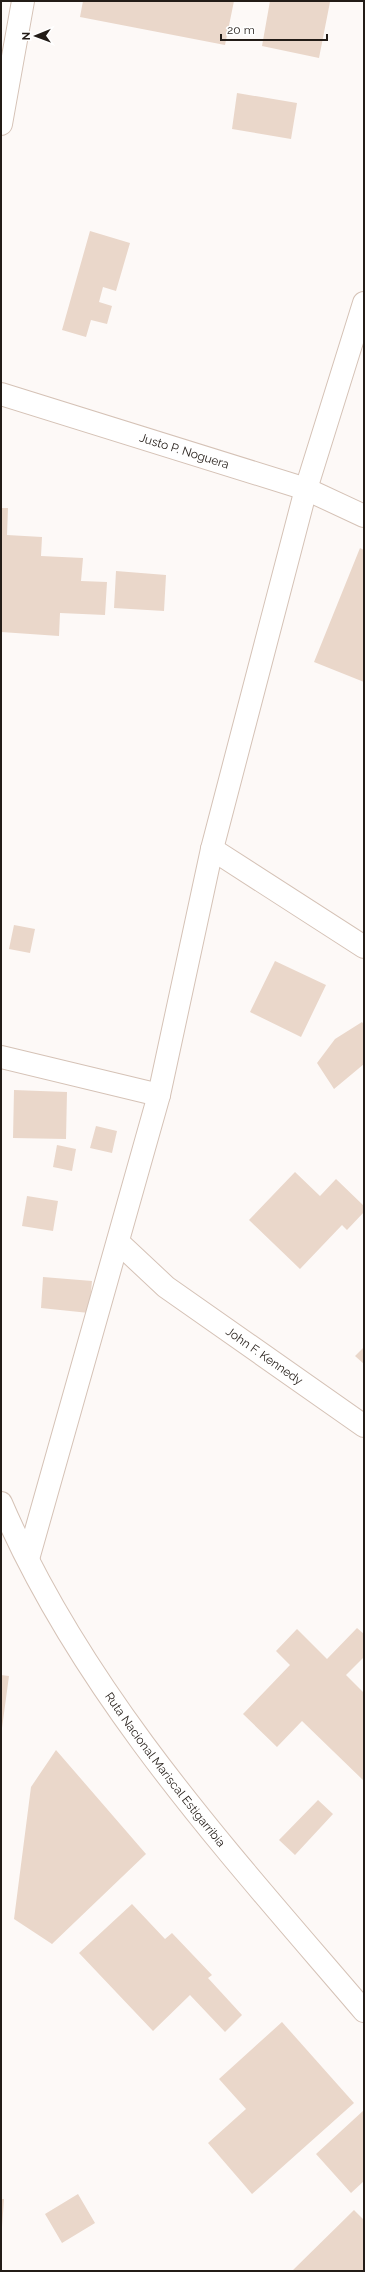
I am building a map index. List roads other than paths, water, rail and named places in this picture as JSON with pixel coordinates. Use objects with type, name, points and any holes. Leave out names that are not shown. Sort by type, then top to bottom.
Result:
[{"type":"street","points":[[1,124],[23,1]]},
{"type":"street","points":[[28,1559],[159,1095],[212,849],[306,489],[364,303]]},
{"type":"street","name":"Justo P. Noguera","points":[[1,394],[306,489],[364,516]]},
{"type":"street","points":[[212,849],[364,947]]},
{"type":"street","points":[[1,1058],[159,1095]]},
{"type":"street","name":"John F. Kennedy","points":[[118,1242],[166,1287],[364,1426]]},
{"type":"street","name":"Ruta Nacional Mariscal Estigarribia","points":[[2,1507],[55,1612],[101,1683],[165,1774],[364,2012]]}]
